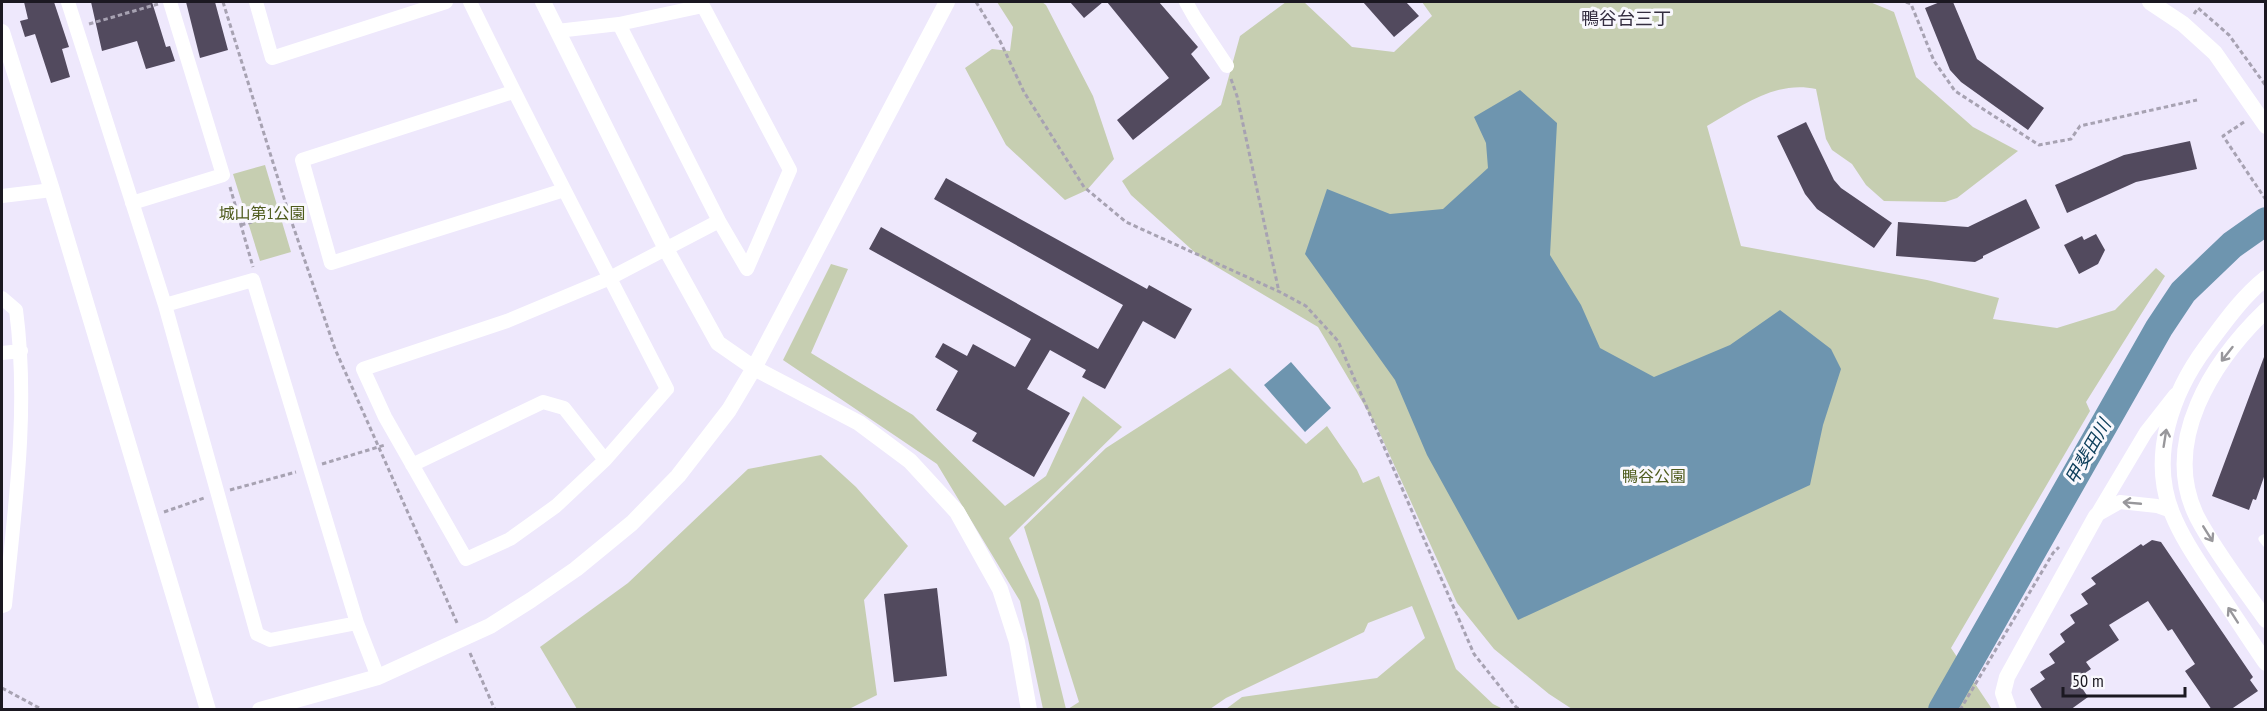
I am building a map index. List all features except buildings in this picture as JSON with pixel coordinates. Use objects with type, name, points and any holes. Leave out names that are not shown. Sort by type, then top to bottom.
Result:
[{"type":"street","points":[[68,2],[165,305],[257,634],[270,640],[357,624]]},
{"type":"street","points":[[132,203],[222,175],[169,2]]},
{"type":"street","points":[[256,2],[272,58],[446,2]]},
{"type":"street","points":[[470,2],[513,92],[610,278],[667,389],[605,460],[556,506],[510,539],[466,559],[384,417],[363,369],[507,321],[610,278],[719,221]]},
{"type":"street","points":[[543,2],[666,249],[718,343],[754,368],[859,423],[910,461],[957,512],[1000,589],[1017,642],[1029,710]]},
{"type":"street","points":[[260,710],[378,676],[490,626],[576,569],[624,530],[678,476],[729,410],[754,368],[946,2]]},
{"type":"street","points":[[1186,2],[1227,66]]},
{"type":"street","points":[[2150,2],[2183,24],[2215,53],[2265,126]]},
{"type":"street","points":[[557,31],[619,24],[703,6],[790,170],[747,269],[719,221],[619,24]]},
{"type":"street","points":[[2,32],[52,190],[208,710]]},
{"type":"street","points":[[513,92],[302,160],[332,263],[564,190]]},
{"type":"street","points":[[2,196],[52,190]]},
{"type":"street","points":[[2009,710],[2003,693],[2007,677],[2096,516],[2146,432],[2178,391],[2199,357],[2222,325],[2265,278]]},
{"type":"street","points":[[165,305],[253,280],[357,624],[378,676]]},
{"type":"street","points":[[2,298],[16,310],[23,392],[6,552],[5,605],[2,606]]},
{"type":"street","points":[[2265,309],[2222,360],[2198,400],[2187,436],[2185,460],[2187,485],[2196,515],[2265,620]]},
{"type":"street","points":[[2,353],[21,351]]},
{"type":"street","points":[[2178,391],[2165,433],[2163,458],[2165,487],[2171,511],[2194,554],[2265,663]]},
{"type":"street","points":[[412,465],[543,402],[564,408],[605,460]]},
{"type":"street","points":[[2096,516],[2120,502],[2157,506],[2171,511]]},
{"type":"lane","points":[[2265,537],[2262,539],[2265,544]]},
{"type":"path","points":[[76,27],[169,2]]},
{"type":"path","points":[[223,2],[289,214],[335,349],[445,596]]},
{"type":"path","points":[[976,2],[1000,41],[1024,92],[1084,187],[1126,222],[1306,306],[1338,342],[1474,654],[1516,707],[1521,710]]},
{"type":"path","points":[[1906,2],[1911,4],[1934,62],[1955,91],[2038,146],[2071,139],[2080,126],[2197,100]]},
{"type":"path","points":[[2193,15],[2198,8],[2229,35],[2265,86]]},
{"type":"path","points":[[1227,66],[1237,96],[1280,292]]},
{"type":"path","points":[[2223,136],[2265,200]]},
{"type":"path","points":[[222,175],[228,182],[255,271],[253,280]]},
{"type":"path","points":[[276,218],[289,214]]},
{"type":"path","points":[[241,225],[252,222]]},
{"type":"path","points":[[150,516],[398,441]]},
{"type":"path","points":[[2,688],[43,710]]},
{"type":"green space","points":[[997,2],[1042,2],[1046,5],[1093,96],[1114,159],[1087,190],[1065,200],[1006,145],[965,68],[992,49],[1010,51],[1013,27]]},
{"type":"green space","name":"鴨谷公園","points":[[1286,2],[1304,2],[1352,47],[1394,52],[1432,16],[1422,2],[1870,2],[1894,12],[1916,77],[1973,127],[2018,151],[1957,198],[1945,202],[1884,201],[1866,185],[1852,164],[1832,150],[1826,139],[1816,89],[1786,88],[1772,92],[1707,126],[1741,246],[1927,280],[1999,298],[1993,319],[2057,328],[2115,310],[2156,268],[2165,276],[2086,402],[2090,411],[1951,648],[1992,709],[1572,709],[1549,694],[1494,649],[1457,603],[1376,425],[1318,327],[1200,257],[1131,195],[1122,181],[1221,105],[1240,36]]},
{"type":"green space","name":"城山第1公園","points":[[265,165],[291,252],[260,261],[233,174]]},
{"type":"green space","points":[[831,264],[848,269],[811,353],[913,415],[1005,506],[1046,476],[1083,396],[1122,427],[1009,538],[1039,600],[1066,709],[1043,709],[1020,601],[937,464],[783,360]]},
{"type":"green space","points":[[1230,368],[1306,444],[1327,426],[1357,470],[1363,483],[1379,476],[1456,669],[1493,704],[1503,709],[1226,709],[1242,697],[1377,678],[1425,638],[1412,606],[1368,623],[1364,632],[1226,698],[1210,709],[1068,709],[1079,702],[1024,527],[1106,448]]},
{"type":"green space","points":[[821,455],[856,487],[908,546],[864,600],[877,695],[849,709],[577,709],[540,647],[628,583],[748,469]]},
{"type":"water","points":[[1520,90],[1557,123],[1550,255],[1581,305],[1600,348],[1654,377],[1730,345],[1780,310],[1831,349],[1841,369],[1823,425],[1810,485],[1518,620],[1427,455],[1395,380],[1305,254],[1327,189],[1390,214],[1443,209],[1488,168],[1486,143],[1474,117]]},
{"type":"water","points":[[1291,362],[1331,408],[1305,432],[1264,385]]},
{"type":"waterway","name":"甲斐田川","points":[[1942,710],[2159,328],[2183,292],[2232,245],[2266,221]]},
{"type":"district","name":"鴨谷台三丁","points":[[1626,19]]}]
